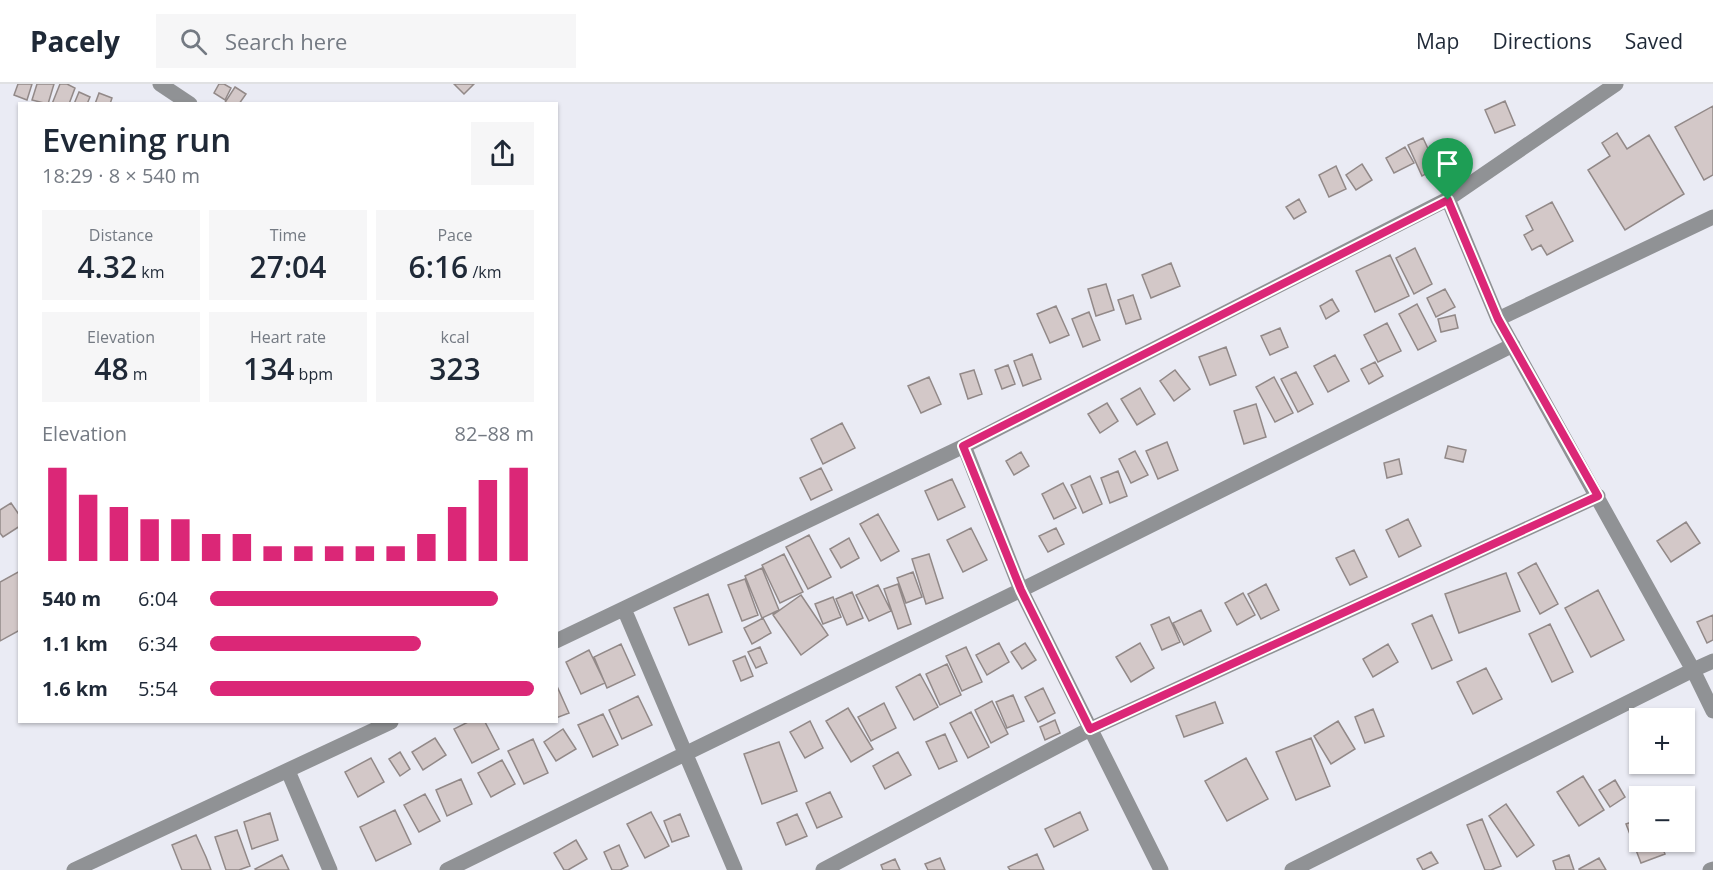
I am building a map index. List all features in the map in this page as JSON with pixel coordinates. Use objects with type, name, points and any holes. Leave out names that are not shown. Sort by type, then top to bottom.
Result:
[{"type":"street","points":[[160,84],[187,102]]},
{"type":"street","points":[[558,640],[963,446],[1448,200],[1616,84]]},
{"type":"street","points":[[1448,200],[1498,319],[1598,496],[1713,711]]},
{"type":"street","points":[[1498,319],[1713,217]]},
{"type":"street","points":[[447,870],[1021,590],[1512,345]]},
{"type":"street","points":[[963,446],[1021,590],[1161,870]]},
{"type":"street","points":[[823,870],[1090,729],[1598,496]]},
{"type":"street","points":[[624,609],[735,870]]},
{"type":"street","points":[[1292,870],[1713,661]]},
{"type":"street","points":[[74,870],[389,723]]},
{"type":"street","points":[[288,771],[330,870]]},
{"type":"building","points":[[18,84],[32,84],[27,100],[14,95]]},
{"type":"building","points":[[37,84],[54,84],[49,102],[32,100]]},
{"type":"building","points":[[60,84],[67,84],[75,88],[70,102],[53,102]]},
{"type":"building","points":[[219,84],[231,88],[225,100],[214,93]]},
{"type":"building","points":[[454,84],[474,84],[464,94]]},
{"type":"building","points":[[235,87],[246,94],[240,102],[225,102]]},
{"type":"building","points":[[79,92],[90,97],[88,102],[75,102]]},
{"type":"building","points":[[99,93],[112,98],[111,102],[96,102]]},
{"type":"building","points":[[1505,101],[1515,125],[1495,133],[1485,110]]},
{"type":"building","points":[[1713,106],[1713,175],[1704,180],[1675,127]]},
{"type":"building","points":[[1617,133],[1627,149],[1649,135],[1684,194],[1625,230],[1588,170],[1610,156],[1602,143]]},
{"type":"building","points":[[1423,138],[1437,168],[1422,176],[1408,145]]},
{"type":"building","points":[[1405,147],[1414,163],[1394,173],[1386,158]]},
{"type":"building","points":[[1362,164],[1372,180],[1356,190],[1346,175]]},
{"type":"building","points":[[1336,166],[1346,189],[1329,197],[1319,175]]},
{"type":"building","points":[[1299,199],[1306,212],[1294,219],[1286,207]]},
{"type":"building","points":[[1552,202],[1573,241],[1547,255],[1541,245],[1532,250],[1524,235],[1533,230],[1526,216]]},
{"type":"building","points":[[1415,248],[1432,284],[1414,294],[1396,258]]},
{"type":"building","points":[[1390,255],[1409,296],[1375,312],[1356,271]]},
{"type":"building","points":[[1171,263],[1180,286],[1151,298],[1142,275]]},
{"type":"building","points":[[1106,284],[1114,310],[1096,316],[1088,289]]},
{"type":"building","points":[[1445,289],[1455,307],[1436,317],[1427,298]]},
{"type":"building","points":[[1133,295],[1141,319],[1126,324],[1118,300]]},
{"type":"building","points":[[1332,299],[1339,311],[1326,319],[1320,306]]},
{"type":"building","points":[[1417,304],[1436,341],[1418,350],[1399,314]]},
{"type":"building","points":[[1056,306],[1069,335],[1050,343],[1037,314]]},
{"type":"building","points":[[1089,312],[1100,340],[1083,347],[1072,319]]},
{"type":"building","points":[[1455,315],[1458,328],[1441,332],[1438,319]]},
{"type":"building","points":[[1387,323],[1401,351],[1378,362],[1364,335]]},
{"type":"building","points":[[1280,328],[1288,347],[1270,355],[1261,336]]},
{"type":"building","points":[[1226,347],[1236,375],[1210,385],[1199,357]]},
{"type":"building","points":[[1032,354],[1041,379],[1023,386],[1014,361]]},
{"type":"building","points":[[1335,355],[1349,381],[1328,392],[1314,366]]},
{"type":"building","points":[[1375,362],[1383,376],[1369,384],[1361,369]]},
{"type":"building","points":[[1008,365],[1015,384],[1002,389],[995,370]]},
{"type":"building","points":[[974,370],[982,394],[968,399],[960,374]]},
{"type":"building","points":[[1175,370],[1190,389],[1174,401],[1160,381]]},
{"type":"building","points":[[1296,372],[1313,404],[1298,412],[1281,379]]},
{"type":"building","points":[[929,377],[941,404],[921,413],[908,386]]},
{"type":"building","points":[[1274,377],[1293,413],[1275,422],[1256,387]]},
{"type":"building","points":[[1140,388],[1155,414],[1137,425],[1121,399]]},
{"type":"building","points":[[1107,403],[1118,421],[1100,433],[1088,414]]},
{"type":"building","points":[[1256,404],[1266,437],[1244,444],[1234,411]]},
{"type":"building","points":[[842,423],[855,448],[823,464],[811,439]]},
{"type":"building","points":[[1167,442],[1178,470],[1158,479],[1146,451]]},
{"type":"building","points":[[1448,446],[1466,450],[1463,462],[1445,458]]},
{"type":"building","points":[[1135,451],[1148,475],[1131,483],[1119,459]]},
{"type":"building","points":[[1021,452],[1029,466],[1014,475],[1006,461]]},
{"type":"building","points":[[1399,459],[1402,474],[1387,478],[1384,463]]},
{"type":"building","points":[[821,468],[832,490],[811,500],[800,478]]},
{"type":"building","points":[[1118,471],[1127,496],[1110,503],[1101,478]]},
{"type":"building","points":[[1090,476],[1102,504],[1083,513],[1071,485]]},
{"type":"building","points":[[952,479],[965,507],[938,520],[925,491]]},
{"type":"building","points":[[1063,483],[1076,508],[1054,519],[1042,494]]},
{"type":"building","points":[[11,503],[18,513],[18,527],[3,537],[0,533],[0,510]]},
{"type":"building","points":[[878,514],[899,551],[881,561],[860,524]]},
{"type":"building","points":[[1408,519],[1421,546],[1399,557],[1386,530]]},
{"type":"building","points":[[1686,522],[1700,543],[1671,562],[1657,541]]},
{"type":"building","points":[[971,528],[987,560],[963,572],[947,540]]},
{"type":"building","points":[[1056,528],[1064,544],[1048,552],[1039,536]]},
{"type":"building","points":[[809,535],[831,577],[808,589],[786,547]]},
{"type":"building","points":[[849,538],[859,558],[841,568],[830,549]]},
{"type":"building","points":[[1354,550],[1367,577],[1350,585],[1336,558]]},
{"type":"building","points":[[784,554],[803,592],[780,603],[762,565]]},
{"type":"building","points":[[929,554],[943,598],[926,604],[912,559]]},
{"type":"building","points":[[1536,563],[1558,604],[1540,614],[1518,573]]},
{"type":"building","points":[[762,568],[779,610],[762,618],[745,576]]},
{"type":"building","points":[[18,572],[18,631],[0,641],[0,582]]},
{"type":"building","points":[[913,572],[922,597],[906,603],[897,578]]},
{"type":"building","points":[[1506,573],[1520,611],[1459,633],[1445,594]]},
{"type":"building","points":[[745,579],[758,615],[742,621],[728,585]]},
{"type":"building","points":[[898,584],[911,624],[898,629],[884,589]]},
{"type":"building","points":[[1266,584],[1279,610],[1261,619],[1248,594]]},
{"type":"building","points":[[878,585],[891,611],[869,621],[856,595]]},
{"type":"building","points":[[1598,590],[1624,640],[1591,657],[1565,608]]},
{"type":"building","points":[[852,592],[863,618],[847,625],[836,599]]},
{"type":"building","points":[[1243,593],[1255,615],[1237,625],[1225,603]]},
{"type":"building","points":[[708,594],[722,632],[689,645],[674,608]]},
{"type":"building","points":[[801,595],[828,635],[801,655],[773,615]]},
{"type":"building","points":[[833,597],[841,617],[823,624],[815,604]]},
{"type":"building","points":[[1201,610],[1211,631],[1184,645],[1173,623]]},
{"type":"building","points":[[1432,615],[1452,660],[1432,669],[1412,624]]},
{"type":"building","points":[[1713,615],[1713,640],[1707,643],[1697,622]]},
{"type":"building","points":[[1169,617],[1180,642],[1162,650],[1151,625]]},
{"type":"building","points":[[763,618],[771,633],[752,644],[744,628]]},
{"type":"building","points":[[1550,624],[1573,672],[1552,682],[1529,634]]},
{"type":"building","points":[[999,643],[1009,662],[987,675],[976,655]]},
{"type":"building","points":[[1025,643],[1036,660],[1022,669],[1011,652]]},
{"type":"building","points":[[1140,643],[1154,668],[1131,682],[1116,657]]},
{"type":"building","points":[[621,644],[635,675],[607,688],[594,657]]},
{"type":"building","points":[[1388,644],[1398,662],[1373,677],[1363,659]]},
{"type":"building","points":[[760,647],[767,663],[756,668],[748,652]]},
{"type":"building","points":[[966,647],[982,682],[962,691],[946,656]]},
{"type":"building","points":[[589,650],[605,683],[581,694],[566,662]]},
{"type":"building","points":[[745,656],[753,676],[741,681],[733,661]]},
{"type":"building","points":[[947,664],[961,695],[940,705],[926,674]]},
{"type":"building","points":[[1486,668],[1502,699],[1473,714],[1457,682]]},
{"type":"building","points":[[920,674],[938,707],[914,720],[896,687]]},
{"type":"building","points":[[558,688],[569,713],[558,717]]},
{"type":"building","points":[[1043,688],[1055,713],[1038,722],[1025,697]]},
{"type":"building","points":[[1013,695],[1024,721],[1007,728],[996,702]]},
{"type":"building","points":[[638,696],[652,725],[622,739],[609,710]]},
{"type":"building","points":[[992,701],[1008,734],[991,743],[975,710]]},
{"type":"building","points":[[1215,702],[1223,723],[1184,737],[1176,716]]},
{"type":"building","points":[[884,703],[896,728],[871,741],[858,717]]},
{"type":"building","points":[[848,708],[873,749],[851,762],[826,721]]},
{"type":"building","points":[[1373,709],[1384,736],[1365,743],[1355,717]]},
{"type":"building","points":[[971,712],[989,747],[968,758],[950,723]]},
{"type":"building","points":[[603,714],[618,745],[593,757],[578,725]]},
{"type":"building","points":[[1055,720],[1060,733],[1045,740],[1040,727]]},
{"type":"building","points":[[810,721],[823,748],[805,758],[790,732]]},
{"type":"building","points":[[1338,721],[1355,749],[1331,764],[1314,736]]},
{"type":"building","points":[[466,723],[486,723],[499,749],[472,763],[454,729]]},
{"type":"building","points":[[563,729],[576,749],[556,761],[544,742]]},
{"type":"building","points":[[945,734],[957,761],[939,769],[926,742]]},
{"type":"building","points":[[435,738],[446,755],[423,770],[412,752]]},
{"type":"building","points":[[1311,738],[1330,786],[1296,800],[1276,752]]},
{"type":"building","points":[[533,739],[548,773],[524,784],[508,751]]},
{"type":"building","points":[[779,742],[797,791],[762,804],[744,754]]},
{"type":"building","points":[[400,752],[410,769],[400,776],[389,759]]},
{"type":"building","points":[[898,752],[911,775],[885,789],[873,766]]},
{"type":"building","points":[[371,758],[384,782],[358,797],[345,772]]},
{"type":"building","points":[[1246,758],[1268,799],[1227,821],[1205,781]]},
{"type":"building","points":[[502,760],[515,784],[491,797],[478,773]]},
{"type":"building","points":[[1583,776],[1604,810],[1579,826],[1557,792]]},
{"type":"building","points":[[461,779],[472,804],[447,816],[436,790]]},
{"type":"building","points":[[1615,780],[1625,797],[1610,807],[1599,790]]},
{"type":"building","points":[[830,792],[842,817],[817,828],[806,803]]},
{"type":"building","points":[[425,794],[440,821],[419,832],[404,805]]},
{"type":"building","points":[[1506,804],[1534,845],[1517,857],[1489,816]]},
{"type":"building","points":[[395,810],[411,844],[376,861],[360,827]]},
{"type":"building","points":[[651,812],[669,846],[645,858],[627,824]]},
{"type":"building","points":[[1080,812],[1088,830],[1054,847],[1045,829]]},
{"type":"building","points":[[270,813],[278,840],[252,849],[244,822]]},
{"type":"building","points":[[680,814],[689,836],[672,842],[664,821]]},
{"type":"building","points":[[797,814],[807,836],[786,845],[777,823]]},
{"type":"building","points":[[1482,819],[1501,866],[1491,870],[1485,870],[1467,825]]},
{"type":"building","points":[[237,830],[250,866],[239,870],[226,870],[215,837]]},
{"type":"building","points":[[196,835],[211,870],[182,870],[172,845]]},
{"type":"building","points":[[576,840],[587,859],[564,870],[554,853]]},
{"type":"building","points":[[619,845],[628,866],[620,870],[612,870],[604,852]]},
{"type":"building","points":[[1431,852],[1438,863],[1423,870],[1417,859]]},
{"type":"building","points":[[1637,852],[1664,852],[1665,854],[1641,863]]},
{"type":"building","points":[[1037,854],[1044,870],[1010,870],[1008,867]]},
{"type":"building","points":[[282,855],[289,870],[255,869]]},
{"type":"building","points":[[1569,855],[1574,870],[1556,870],[1553,861]]},
{"type":"building","points":[[940,858],[945,870],[928,870],[925,864]]},
{"type":"building","points":[[1599,858],[1606,870],[1579,870],[1579,869]]},
{"type":"building","points":[[895,859],[900,870],[883,870],[881,865]]},
{"type":"route","points":[[1448,200],[1498,319],[1598,496],[1090,729],[1021,590],[963,446],[1448,200]]}]
